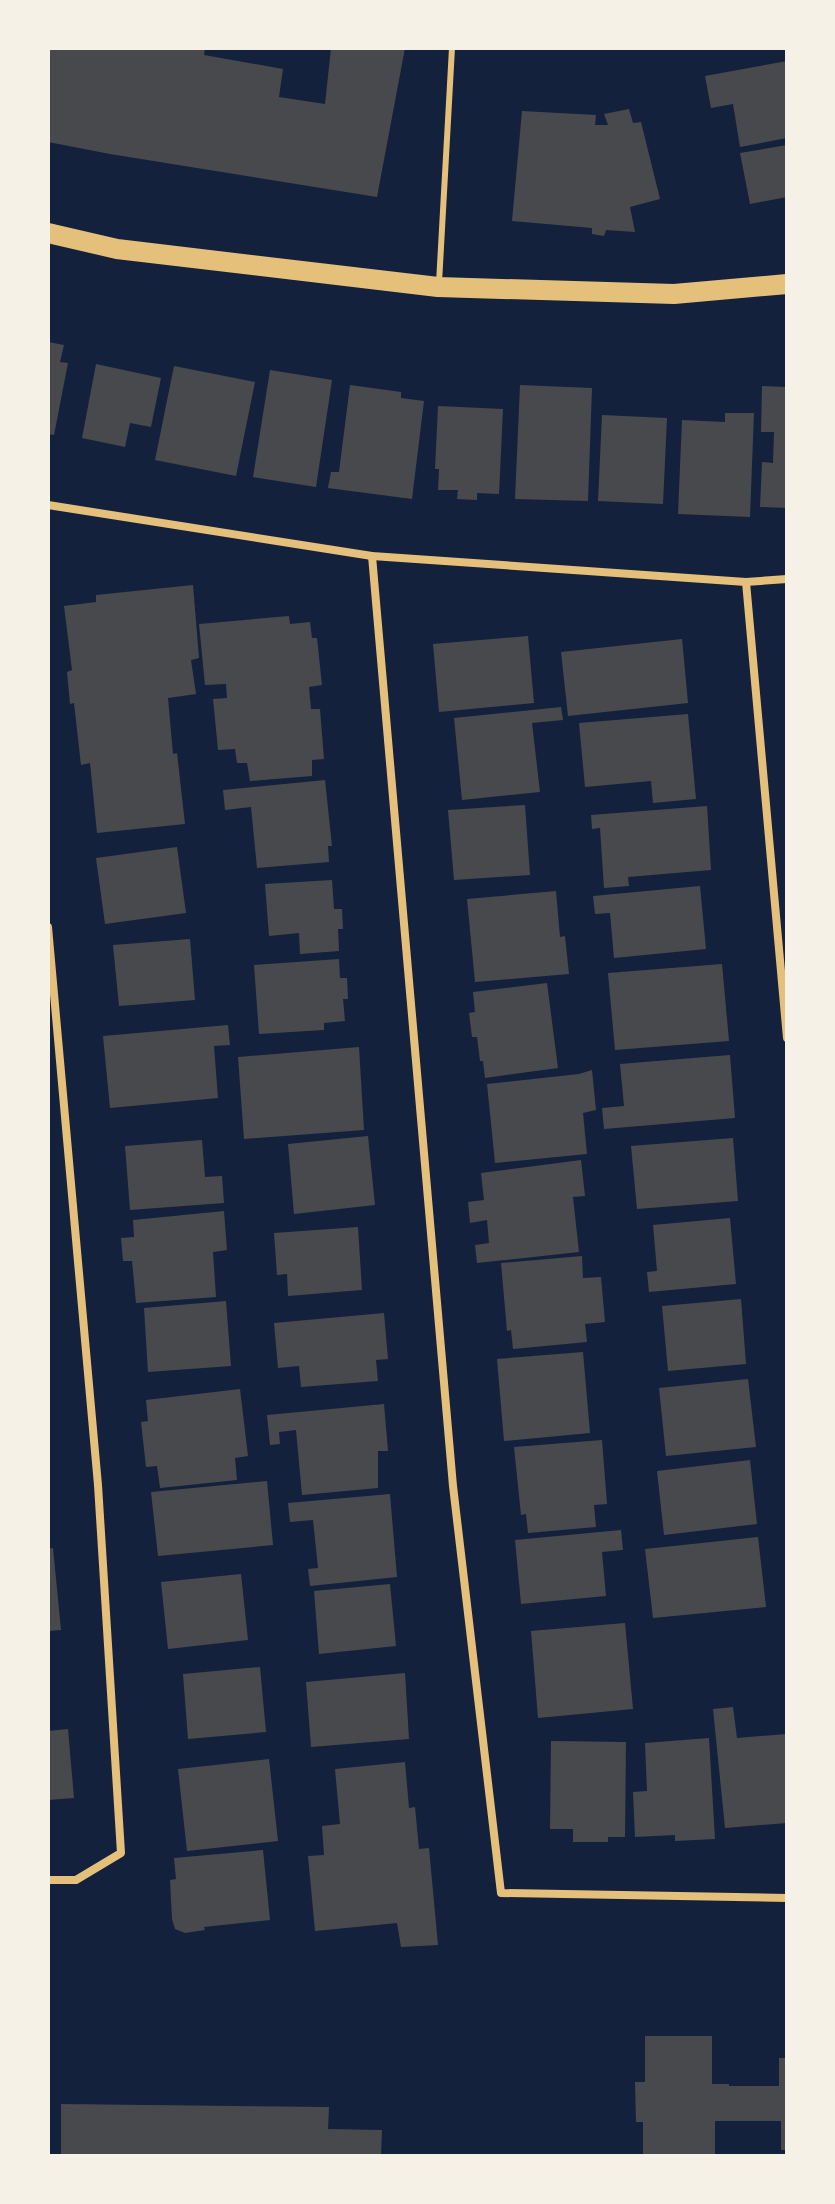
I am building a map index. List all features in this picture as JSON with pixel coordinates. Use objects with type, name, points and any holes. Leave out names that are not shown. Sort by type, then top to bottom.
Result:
[{"type":"main road","points":[[48,233],[117,249],[438,287],[674,294],[787,284]]},
{"type":"street","points":[[48,505],[372,556],[746,582],[787,579]]},
{"type":"street","points":[[372,556],[453,1486],[501,1893],[787,1898]]},
{"type":"street","points":[[746,582],[787,1038]]},
{"type":"street","points":[[48,927],[98,1485],[121,1853],[76,1880],[48,1880]]},
{"type":"lane","points":[[438,287],[452,48]]},
{"type":"building","points":[[48,48],[205,48],[204,55],[283,69],[279,97],[325,104],[331,48],[405,48],[377,197],[48,142]]},
{"type":"building","points":[[787,61],[787,138],[740,147],[733,104],[711,108],[705,76]]},
{"type":"building","points":[[629,109],[633,123],[641,122],[660,199],[630,207],[635,232],[606,230],[604,236],[592,234],[592,228],[512,221],[522,111],[596,115],[595,125],[608,125],[604,114]]},
{"type":"building","points":[[787,145],[787,197],[750,204],[740,153]]},
{"type":"building","points":[[48,342],[64,345],[60,362],[68,363],[54,435],[48,434]]},
{"type":"building","points":[[96,364],[161,378],[151,427],[130,423],[125,447],[82,438]]},
{"type":"building","points":[[174,366],[255,382],[236,476],[155,460]]},
{"type":"building","points":[[270,370],[332,380],[316,487],[253,477]]},
{"type":"building","points":[[350,385],[401,392],[401,398],[424,401],[412,499],[328,488],[331,472],[339,472]]},
{"type":"building","points":[[520,385],[592,388],[588,501],[515,499]]},
{"type":"building","points":[[762,386],[787,387],[787,508],[760,507],[762,462],[773,463],[774,432],[761,432]]},
{"type":"building","points":[[438,406],[503,409],[499,494],[477,493],[477,500],[457,499],[458,490],[438,490],[439,469],[435,469]]},
{"type":"building","points":[[725,413],[754,413],[750,517],[678,514],[682,420],[725,422]]},
{"type":"building","points":[[602,415],[667,418],[663,504],[598,501]]},
{"type":"building","points":[[193,585],[199,658],[191,660],[196,694],[168,698],[173,754],[177,753],[185,824],[97,833],[90,763],[81,765],[74,703],[70,704],[67,672],[72,670],[64,606],[96,602],[96,595]]},
{"type":"building","points":[[289,616],[290,624],[310,622],[312,638],[317,638],[322,685],[309,687],[311,709],[320,709],[324,759],[312,760],[312,776],[250,781],[247,763],[237,763],[235,749],[218,750],[213,699],[227,698],[226,684],[205,685],[199,624]]},
{"type":"building","points":[[528,636],[534,703],[439,712],[433,644]]},
{"type":"building","points":[[682,639],[688,703],[568,716],[561,652]]},
{"type":"building","points":[[561,707],[563,720],[532,723],[540,792],[462,800],[454,718]]},
{"type":"building","points":[[688,714],[696,799],[653,803],[651,781],[585,787],[579,723]]},
{"type":"building","points":[[325,780],[332,846],[328,846],[329,862],[257,868],[251,807],[225,810],[223,790]]},
{"type":"building","points":[[525,805],[530,875],[454,880],[448,810]]},
{"type":"building","points":[[707,806],[711,870],[628,877],[629,886],[604,888],[600,828],[592,829],[591,815]]},
{"type":"building","points":[[177,847],[186,913],[105,924],[96,858]]},
{"type":"building","points":[[332,880],[334,909],[342,909],[343,929],[338,929],[339,951],[300,954],[299,933],[269,936],[265,884]]},
{"type":"building","points":[[700,886],[706,949],[614,958],[610,913],[595,914],[593,896]]},
{"type":"building","points":[[556,891],[560,937],[565,936],[569,974],[475,982],[467,899]]},
{"type":"building","points":[[190,939],[195,1000],[119,1006],[113,945]]},
{"type":"building","points":[[339,959],[340,978],[347,978],[348,999],[343,999],[345,1021],[324,1023],[324,1030],[259,1034],[254,965]]},
{"type":"building","points":[[722,964],[729,1041],[615,1050],[608,973]]},
{"type":"building","points":[[547,983],[558,1068],[485,1078],[477,1037],[472,1037],[469,1013],[475,1012],[473,992]]},
{"type":"building","points":[[228,1025],[230,1045],[214,1046],[218,1098],[110,1108],[103,1036]]},
{"type":"building","points":[[359,1047],[364,1130],[244,1139],[238,1057]]},
{"type":"building","points":[[730,1055],[735,1118],[604,1129],[602,1108],[624,1106],[620,1064]]},
{"type":"building","points":[[592,1070],[596,1110],[583,1113],[587,1154],[495,1163],[487,1084]]},
{"type":"building","points":[[368,1136],[375,1205],[294,1214],[288,1144]]},
{"type":"building","points":[[733,1138],[738,1201],[637,1209],[631,1146]]},
{"type":"building","points":[[202,1140],[205,1177],[222,1176],[224,1203],[130,1210],[125,1146]]},
{"type":"building","points":[[581,1160],[585,1196],[573,1197],[579,1252],[477,1263],[475,1245],[489,1243],[487,1220],[470,1223],[468,1202],[484,1200],[481,1173]]},
{"type":"building","points":[[224,1211],[227,1250],[213,1252],[216,1297],[136,1303],[132,1261],[123,1261],[121,1238],[134,1237],[133,1220]]},
{"type":"building","points":[[730,1218],[736,1284],[649,1292],[647,1272],[657,1271],[653,1225]]},
{"type":"building","points":[[358,1227],[362,1290],[288,1296],[287,1274],[277,1275],[274,1233]]},
{"type":"building","points":[[582,1256],[583,1278],[601,1277],[605,1322],[585,1324],[587,1342],[513,1349],[511,1330],[507,1331],[501,1263]]},
{"type":"building","points":[[741,1299],[746,1364],[668,1371],[662,1306]]},
{"type":"building","points":[[226,1301],[231,1366],[148,1372],[144,1308]]},
{"type":"building","points":[[384,1313],[388,1359],[376,1360],[378,1381],[301,1387],[299,1366],[278,1368],[274,1323]]},
{"type":"building","points":[[583,1352],[590,1433],[504,1441],[497,1359]]},
{"type":"building","points":[[748,1379],[756,1447],[666,1456],[659,1388]]},
{"type":"building","points":[[240,1389],[248,1456],[235,1458],[237,1480],[160,1488],[157,1466],[146,1467],[141,1422],[148,1421],[146,1400]]},
{"type":"building","points":[[384,1404],[388,1451],[378,1451],[378,1488],[302,1495],[296,1430],[279,1432],[280,1444],[270,1445],[267,1415]]},
{"type":"building","points":[[602,1440],[607,1504],[594,1505],[596,1527],[528,1533],[526,1514],[521,1515],[514,1447]]},
{"type":"building","points":[[750,1460],[757,1524],[664,1535],[657,1471]]},
{"type":"building","points":[[267,1481],[273,1545],[158,1556],[151,1492]]},
{"type":"building","points":[[390,1494],[397,1577],[310,1586],[308,1569],[318,1568],[313,1520],[290,1522],[288,1503]]},
{"type":"building","points":[[621,1530],[623,1550],[602,1552],[606,1596],[521,1604],[515,1540]]},
{"type":"building","points":[[758,1537],[766,1607],[653,1618],[645,1549]]},
{"type":"building","points":[[53,1548],[61,1630],[48,1631],[48,1549]]},
{"type":"building","points":[[241,1574],[248,1640],[168,1649],[161,1582]]},
{"type":"building","points":[[390,1584],[396,1646],[319,1654],[314,1591]]},
{"type":"building","points":[[625,1623],[633,1709],[538,1718],[531,1631]]},
{"type":"building","points":[[260,1667],[266,1732],[188,1739],[183,1674]]},
{"type":"building","points":[[405,1673],[409,1739],[311,1747],[306,1682]]},
{"type":"building","points":[[733,1707],[737,1738],[787,1734],[787,1823],[725,1828],[713,1709]]},
{"type":"building","points":[[68,1729],[74,1798],[48,1800],[48,1731]]},
{"type":"building","points":[[709,1738],[715,1839],[675,1841],[675,1835],[635,1837],[633,1792],[647,1791],[645,1743]]},
{"type":"building","points":[[551,1741],[626,1742],[625,1837],[608,1837],[608,1842],[573,1842],[573,1829],[550,1829]]},
{"type":"building","points":[[269,1759],[278,1841],[187,1851],[178,1769]]},
{"type":"building","points":[[405,1762],[409,1808],[415,1807],[419,1849],[429,1848],[438,1945],[401,1947],[397,1923],[315,1931],[308,1856],[324,1855],[322,1826],[340,1824],[335,1769]]},
{"type":"building","points":[[263,1850],[270,1920],[204,1927],[205,1930],[185,1933],[175,1929],[170,1880],[176,1879],[174,1858]]},
{"type":"building","points":[[645,2036],[712,2036],[712,2084],[779,2086],[779,2058],[787,2058],[787,2150],[781,2150],[781,2121],[715,2121],[715,2156],[643,2156],[643,2122],[636,2122],[635,2082],[645,2082]]},
{"type":"building","points":[[61,2104],[329,2107],[328,2129],[382,2130],[381,2156],[61,2156]]}]
